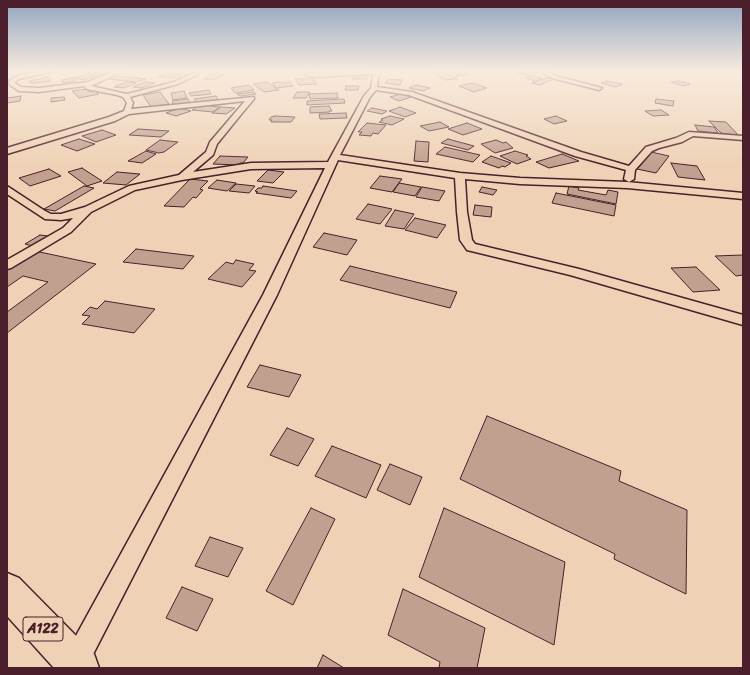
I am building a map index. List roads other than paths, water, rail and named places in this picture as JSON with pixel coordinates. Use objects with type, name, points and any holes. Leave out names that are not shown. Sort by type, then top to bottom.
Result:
[{"type":"highway","name":"A122","points":[[7,590],[78,666]]},
{"type":"street","points":[[127,112],[129,102]]},
{"type":"street","points":[[7,151],[112,119],[127,112],[212,102]]},
{"type":"street","points":[[182,177],[210,153],[213,144],[248,102]]},
{"type":"street","points":[[78,666],[270,295],[333,161],[364,102]]},
{"type":"street","points":[[434,102],[578,154],[632,170]]},
{"type":"street","points":[[627,185],[632,170],[649,149],[687,136],[698,134],[743,138]]},
{"type":"street","points":[[7,189],[49,217],[73,214],[89,209],[132,188],[182,177],[251,166],[333,161],[460,176],[520,181],[627,185],[743,196]]},
{"type":"street","points":[[460,176],[462,212],[466,240],[471,247],[574,272],[743,320]]},
{"type":"street","points":[[7,265],[66,230],[89,209]]}]
